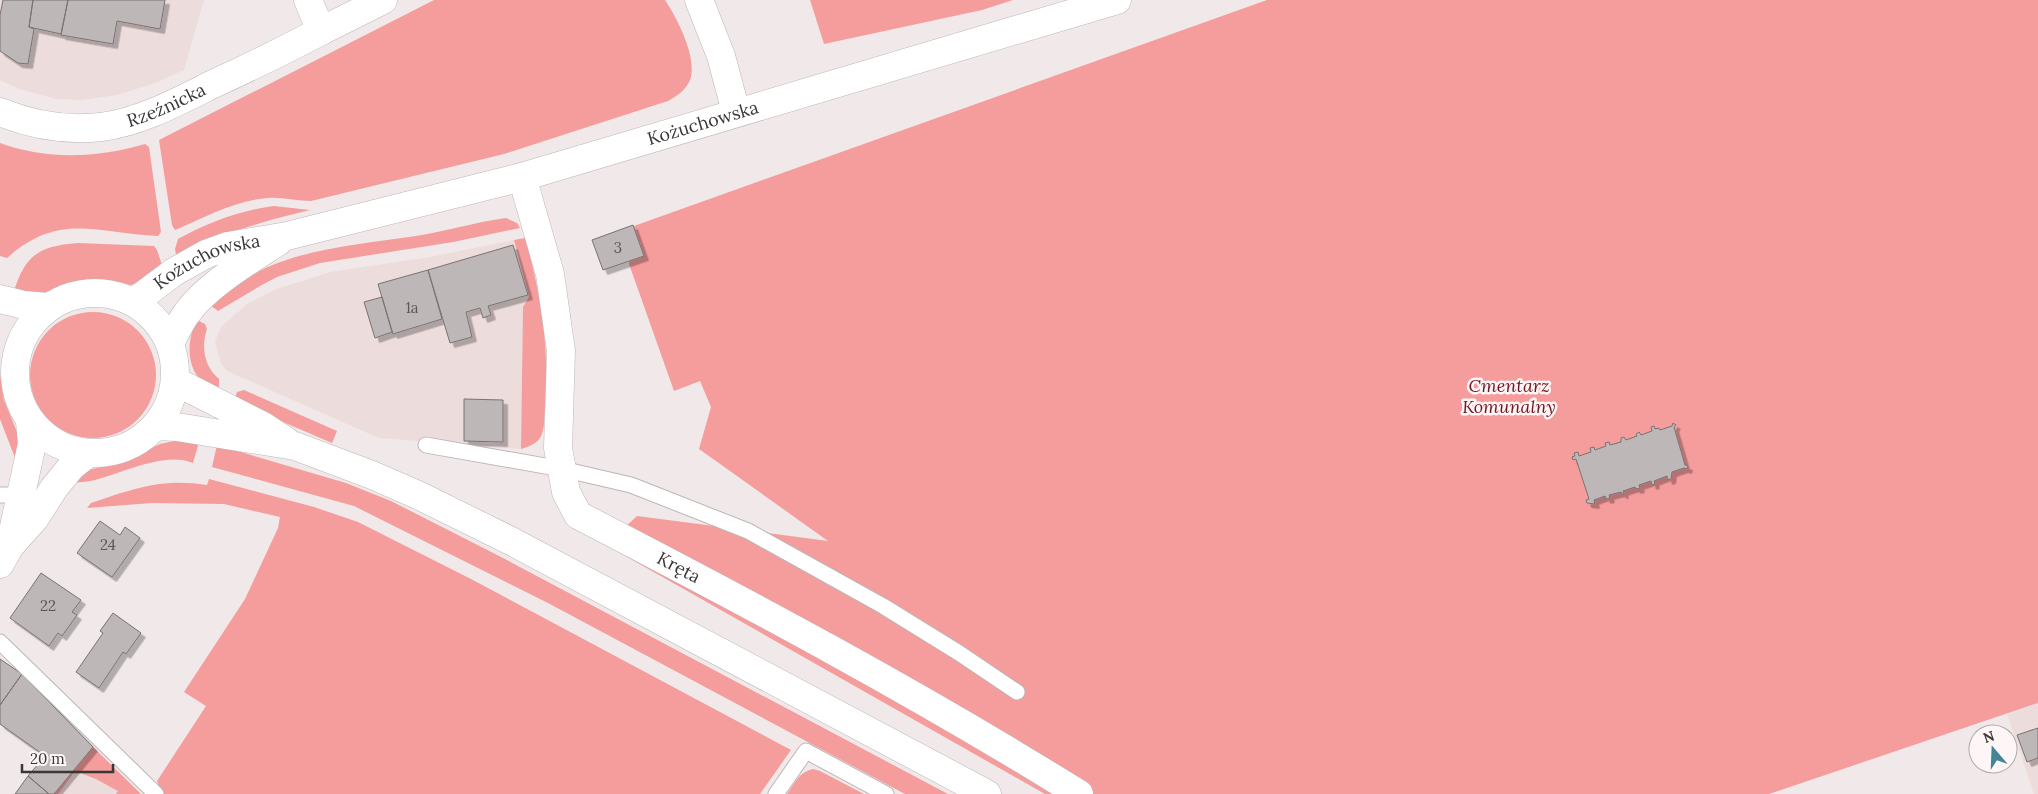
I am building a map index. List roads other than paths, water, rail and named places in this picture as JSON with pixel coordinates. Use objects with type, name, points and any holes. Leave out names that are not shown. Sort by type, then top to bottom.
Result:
[{"type":"main road","points":[[308,0],[321,31]]},
{"type":"main road","name":"Rzeźnicka","points":[[0,112],[22,121],[59,128],[101,127],[128,120],[170,105],[383,0]]},
{"type":"main road","points":[[699,0],[721,56],[736,112]]},
{"type":"main road","name":"Kożuchowska","points":[[134,302],[174,272],[206,254],[228,246],[287,236],[522,177],[1117,0]]},
{"type":"main road","name":"Kręta","points":[[522,177],[550,274],[561,351],[558,448],[566,492],[578,515],[744,602],[1009,751],[1079,794]]},
{"type":"main road","name":"Kożuchowska","points":[[170,344],[186,314],[196,302],[236,270],[287,236]]},
{"type":"main road","points":[[90,293],[113,295],[134,302],[156,320],[170,344],[175,362],[175,382],[169,405],[156,426],[147,435],[125,448],[113,452],[87,454],[65,448],[46,437],[30,421],[17,396],[14,368],[17,351],[24,334],[34,320],[48,308],[68,297],[90,293]]},
{"type":"main road","points":[[0,299],[24,306],[48,308]]},
{"type":"main road","points":[[0,344],[14,368]]},
{"type":"main road","points":[[175,382],[263,426],[295,446],[372,475],[427,499],[520,546],[987,794]]},
{"type":"main road","points":[[5,555],[10,495],[32,444],[30,421]]},
{"type":"main road","points":[[156,426],[177,427],[295,446]]},
{"type":"main road","points":[[5,555],[35,518],[54,488],[72,466],[87,454]]},
{"type":"lane","points":[[426,445],[562,469],[631,485],[748,531],[883,606],[959,652],[1017,692]]},
{"type":"lane","points":[[0,642],[156,794]]},
{"type":"lane","points":[[776,794],[806,751],[886,794]]},
{"type":"park label","name":"Cmentarz Komunalny","points":[[1509,396]]}]
